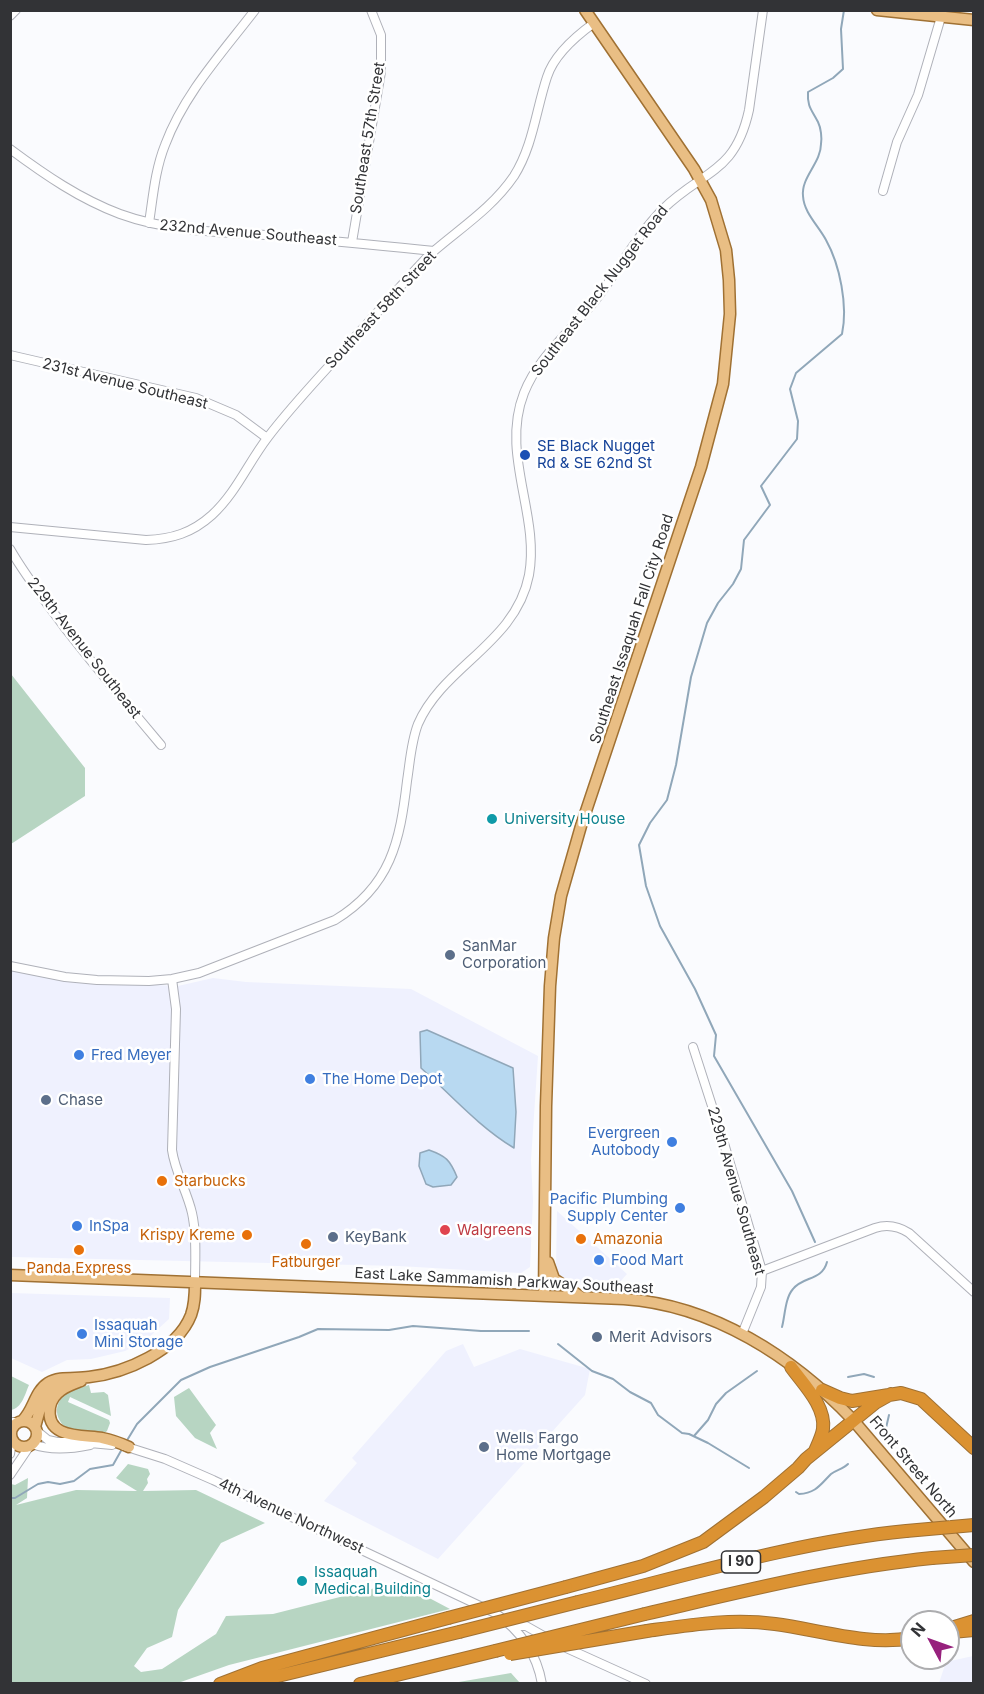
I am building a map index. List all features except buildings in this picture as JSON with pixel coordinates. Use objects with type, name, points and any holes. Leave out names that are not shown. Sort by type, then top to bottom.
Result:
[{"type":"highway","points":[[791,1367],[816,1402],[822,1418],[823,1430],[811,1455]]},
{"type":"highway","points":[[822,1390],[852,1401],[901,1393],[921,1399],[974,1448]]},
{"type":"highway","points":[[220,1683],[262,1668],[635,1568],[703,1542],[733,1521],[879,1400],[891,1394]]},
{"type":"highway","name":"I 90","points":[[245,1683],[802,1547],[841,1539],[974,1525]]},
{"type":"highway","name":"I 90","points":[[497,1653],[645,1614],[810,1576],[880,1564],[974,1556]]},
{"type":"highway","points":[[360,1683],[497,1653],[702,1623],[756,1622],[878,1640],[900,1639]]},
{"type":"main road","name":"Southeast Issaquah Fall City Road","points":[[544,1296],[547,1056],[554,938],[561,896],[581,826],[701,467],[723,384],[730,314],[726,250],[718,219],[701,180],[585,10]]},
{"type":"main road","points":[[877,10],[974,20]]},
{"type":"main road","points":[[545,1244],[550,1272],[554,1279],[582,1298]]},
{"type":"main road","name":"East Lake Sammamish Parkway Southeast","points":[[10,1275],[638,1300],[664,1305],[713,1320],[742,1334],[822,1390],[854,1420]]},
{"type":"main road","points":[[64,1379],[42,1402],[36,1429],[37,1438],[31,1446],[18,1446],[11,1439],[12,1428],[42,1388],[54,1380],[117,1372],[156,1353],[180,1333],[191,1315],[195,1283]]},
{"type":"main road","points":[[90,1377],[62,1389],[56,1395],[50,1408],[56,1427],[66,1434],[133,1448]]},
{"type":"main road","name":"Front Street North","points":[[854,1420],[974,1562]]},
{"type":"main road","points":[[17,1422],[30,1422],[36,1429]]},
{"type":"street","points":[[10,16],[16,10]]},
{"type":"street","points":[[149,223],[159,163],[179,112],[255,10]]},
{"type":"street","name":"Southeast 57th Street","points":[[352,242],[381,72],[381,35],[371,10]]},
{"type":"street","name":"Southeast Black Nugget Road","points":[[10,966],[80,978],[131,981],[172,979],[199,973],[334,920],[356,905],[372,888],[396,847],[402,825],[411,748],[421,719],[444,688],[504,628],[518,606],[525,589],[531,559],[530,540],[515,442],[519,408],[529,382],[546,357],[594,302],[655,218],[672,201],[729,158],[741,139],[749,110],[764,10]]},
{"type":"street","points":[[883,191],[897,142],[918,95],[941,17]]},
{"type":"street","name":"Southeast 58th Street","points":[[10,528],[146,540],[175,537],[189,531],[211,516],[229,497],[267,438],[329,366],[434,251],[484,211],[507,186],[530,141],[547,75],[566,47],[594,23]]},
{"type":"street","name":"232nd Avenue Southeast","points":[[10,149],[39,171],[85,199],[149,223],[188,229],[434,251]]},
{"type":"street","name":"231st Avenue Southeast","points":[[10,355],[196,398],[236,415],[267,438]]},
{"type":"street","name":"229th Avenue Southeast","points":[[10,549],[44,600],[161,745]]},
{"type":"street","points":[[172,979],[176,1009],[172,1150],[192,1211],[195,1283]]},
{"type":"street","name":"229th Avenue Southeast","points":[[693,1047],[762,1271],[761,1287],[742,1334]]},
{"type":"street","points":[[762,1271],[875,1228],[888,1226],[909,1233],[974,1292]]},
{"type":"street","points":[[36,1429],[48,1440],[57,1442],[113,1443]]},
{"type":"street","points":[[10,1454],[11,1439]]},
{"type":"street","points":[[12,1473],[31,1446],[66,1449],[100,1443]]},
{"type":"street","name":"4th Avenue Northwest","points":[[133,1448],[194,1472],[495,1613],[512,1626],[528,1645],[537,1663],[542,1683]]},
{"type":"street","points":[[512,1626],[526,1626],[585,1657],[646,1683]]},
{"type":"shaded area","points":[[10,968],[90,982],[178,986],[213,978],[246,982],[411,989],[538,1056],[531,1160],[533,1201],[530,1267],[521,1273],[399,1266],[11,1257]]},
{"type":"shaded area","points":[[557,1211],[627,1274],[619,1283],[566,1282],[560,1276],[556,1268]]},
{"type":"shaded area","name":"Issaquah Mini Storage","points":[[11,1293],[170,1298],[169,1319],[146,1340],[125,1351],[91,1359],[67,1360],[42,1372],[11,1358]]},
{"type":"shaded area","points":[[463,1344],[474,1367],[520,1349],[590,1369],[585,1395],[438,1559],[324,1501],[357,1463],[352,1458],[446,1351]]},
{"type":"shaded area","points":[[973,1656],[973,1683],[939,1683],[943,1670],[960,1670],[960,1659]]},
{"type":"green space","points":[[11,674],[85,768],[85,796],[11,844]]},
{"type":"green space","points":[[11,1376],[29,1385],[18,1407],[11,1410]]},
{"type":"green space","points":[[89,1385],[91,1393],[104,1392],[108,1395],[111,1416],[70,1397],[68,1402],[109,1420],[107,1431],[102,1435],[73,1432],[63,1425],[57,1415],[58,1404],[66,1394]]},
{"type":"green space","points":[[189,1388],[216,1425],[210,1433],[217,1449],[195,1438],[176,1416],[174,1397]]},
{"type":"green space","points":[[128,1464],[148,1469],[150,1474],[147,1479],[148,1483],[143,1491],[196,1490],[265,1523],[221,1543],[178,1610],[172,1637],[147,1648],[134,1666],[141,1672],[162,1669],[216,1634],[226,1616],[273,1614],[399,1582],[450,1609],[229,1665],[178,1683],[11,1683],[11,1484],[15,1485],[28,1478],[27,1498],[16,1505],[76,1490],[137,1491],[116,1478]]},
{"type":"green space","points":[[511,1673],[520,1683],[453,1683]]},
{"type":"water","points":[[427,1030],[513,1068],[516,1112],[514,1148],[477,1121],[421,1068],[420,1032]]},
{"type":"water","points":[[429,1150],[440,1154],[452,1166],[457,1177],[451,1185],[433,1187],[426,1184],[419,1166],[420,1153]]},
{"type":"waterway","points":[[815,1242],[792,1191],[714,1056],[716,1035],[695,989],[660,926],[646,886],[639,845],[650,823],[667,800],[676,765],[691,677],[707,623],[741,569],[744,540],[770,505],[761,486],[797,439],[798,421],[790,389],[796,373],[842,334],[844,311],[839,273],[831,250],[804,202],[803,189],[818,157],[821,142],[820,127],[809,105],[808,92],[833,78],[843,69],[841,29],[844,10]]},
{"type":"waterway","points":[[782,1327],[790,1293],[797,1285],[821,1272],[827,1262]]},
{"type":"waterway","points":[[126,1442],[137,1424],[181,1380],[210,1367],[318,1329],[389,1330],[413,1326],[481,1331],[529,1331]]},
{"type":"waterway","points":[[558,1344],[592,1371],[613,1379],[630,1392],[651,1403],[658,1415],[682,1433],[708,1443],[749,1468]]},
{"type":"waterway","points":[[694,1436],[726,1393],[757,1371]]},
{"type":"waterway","points":[[848,1377],[864,1374],[874,1377]]},
{"type":"waterway","points":[[886,1428],[889,1415]]},
{"type":"waterway","points":[[10,1498],[15,1498],[38,1484],[48,1482],[60,1484],[74,1481],[90,1469],[113,1465],[122,1449]]},
{"type":"waterway","points":[[796,1492],[799,1494],[814,1490],[831,1474],[848,1464]]},
{"type":"place","name":"SE Black Nugget Rd & SE 62nd St","points":[[525,455]]},
{"type":"place","name":"University House","points":[[492,819]]},
{"type":"place","name":"SanMar Corporation","points":[[450,955]]},
{"type":"place","name":"Fred Meyer","points":[[79,1055]]},
{"type":"place","name":"The Home Depot","points":[[310,1079]]},
{"type":"place","name":"Chase","points":[[46,1100]]},
{"type":"place","name":"Evergreen Autobody","points":[[672,1142]]},
{"type":"place","name":"Starbucks","points":[[162,1181]]},
{"type":"place","name":"Pacific Plumbing Supply Center","points":[[680,1208]]},
{"type":"place","name":"InSpa","points":[[77,1226]]},
{"type":"place","name":"Walgreens","points":[[445,1230]]},
{"type":"place","name":"Krispy Kreme","points":[[247,1235]]},
{"type":"place","name":"KeyBank","points":[[333,1237]]},
{"type":"place","name":"Amazonia","points":[[581,1239]]},
{"type":"place","name":"Fatburger","points":[[306,1244]]},
{"type":"place","name":"Panda Express","points":[[79,1250]]},
{"type":"place","name":"Food Mart","points":[[599,1260]]},
{"type":"place","name":"Issaquah Mini Storage","points":[[82,1334]]},
{"type":"place","name":"Merit Advisors","points":[[597,1337]]},
{"type":"place","name":"Wells Fargo Home Mortgage","points":[[484,1447]]},
{"type":"place","name":"Issaquah Medical Building","points":[[302,1581]]}]
